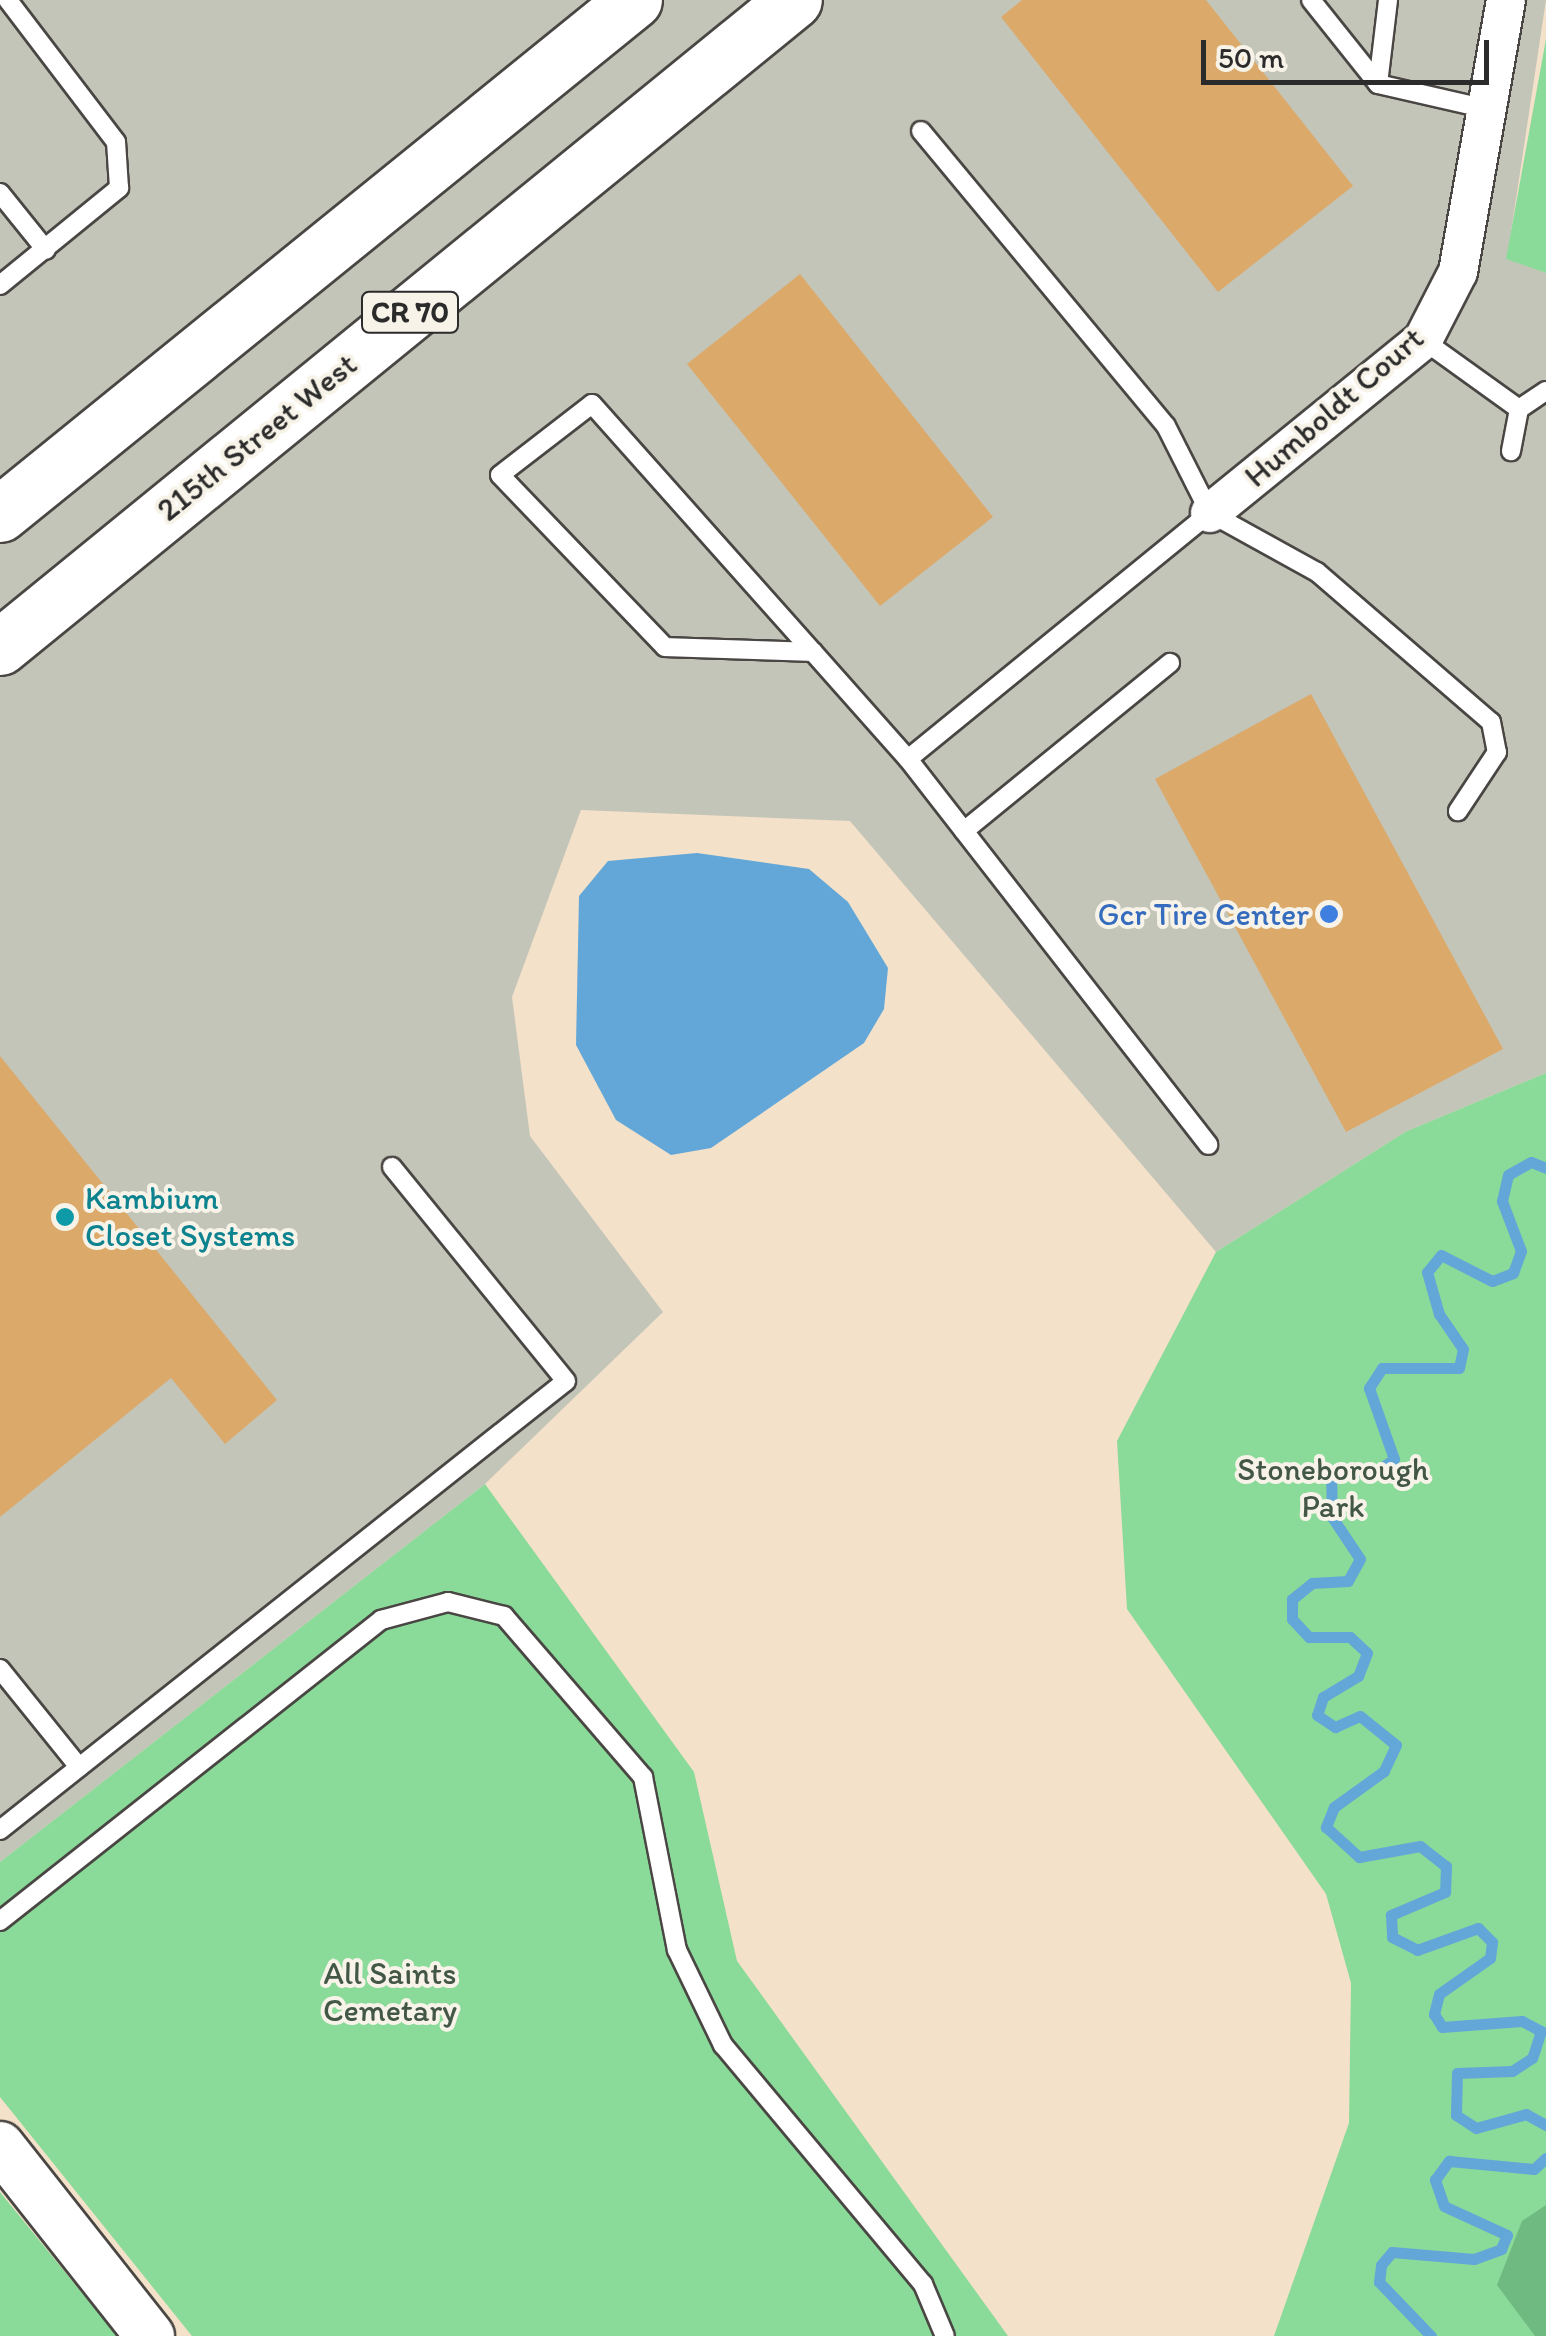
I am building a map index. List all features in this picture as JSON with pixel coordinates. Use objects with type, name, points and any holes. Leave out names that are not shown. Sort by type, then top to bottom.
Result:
[{"type":"main road","points":[[0,514],[634,0]]},
{"type":"main road","name":"215th Street West","points":[[0,648],[794,0]]},
{"type":"street","name":"Humboldt Court","points":[[1210,512],[1423,340],[1458,272],[1506,0]]},
{"type":"street","points":[[0,2146],[150,2336]]},
{"type":"lane","points":[[0,285],[119,188],[116,142],[8,0]]},
{"type":"lane","points":[[1311,0],[1378,84],[1486,109]]},
{"type":"lane","points":[[1378,84],[1388,0]]},
{"type":"lane","points":[[921,131],[1166,426],[1210,512],[1317,572],[1491,722],[1497,752],[1458,812]]},
{"type":"lane","points":[[0,193],[46,250]]},
{"type":"lane","points":[[1423,340],[1518,409]]},
{"type":"lane","points":[[1512,451],[1518,409],[1546,390]]},
{"type":"lane","points":[[813,652],[665,648],[500,474],[592,404],[813,652],[908,760],[1209,1144]]},
{"type":"lane","points":[[908,760],[1210,512]]},
{"type":"lane","points":[[964,831],[1170,663]]},
{"type":"lane","points":[[0,1830],[566,1381],[392,1166]]},
{"type":"lane","points":[[0,1921],[380,1620],[448,1602],[504,1616],[642,1776],[677,1950],[723,2045],[923,2284],[945,2336]]},
{"type":"lane","points":[[0,1668],[80,1766]]},
{"type":"shaded area","points":[[0,0],[1546,0],[1507,259],[1546,273],[1546,1073],[1405,1132],[1216,1252],[850,821],[581,810],[512,997],[530,1136],[663,1312],[485,1484],[0,1862]]},
{"type":"green space","points":[[1546,39],[1546,273],[1506,259]]},
{"type":"green space","name":"Stoneborough Park","points":[[1546,1073],[1546,2336],[1274,2336],[1349,2123],[1351,1983],[1326,1894],[1127,1609],[1117,1441],[1216,1252],[1405,1132]]},
{"type":"green space","name":"All Saints Cemetary","points":[[485,1484],[694,1772],[737,1961],[1008,2336],[192,2336],[0,2097],[0,1862]]},
{"type":"green space","points":[[0,2192],[117,2336],[0,2336]]},
{"type":"green space","points":[[1546,2205],[1546,2336],[1535,2336],[1497,2285],[1522,2221]]},
{"type":"water","points":[[697,853],[809,869],[848,902],[888,968],[884,1009],[864,1043],[711,1148],[671,1155],[616,1120],[576,1045],[579,896],[608,861]]},
{"type":"building","points":[[1022,0],[1206,0],[1353,186],[1218,292],[1001,17]]},
{"type":"building","points":[[800,274],[993,517],[880,606],[687,364]]},
{"type":"building","name":"Gcr Tire Center","points":[[1311,694],[1503,1049],[1346,1132],[1155,779]]},
{"type":"building","name":"Kambium Closet Systems","points":[[0,1056],[277,1400],[225,1444],[171,1378],[0,1517]]},
{"type":"waterway","points":[[1546,1168],[1531,1162],[1508,1175],[1502,1201],[1521,1251],[1513,1273],[1492,1281],[1441,1255],[1427,1272],[1439,1314],[1463,1349],[1459,1368],[1382,1368],[1369,1388],[1394,1459],[1377,1471],[1331,1473],[1332,1517],[1360,1559],[1348,1581],[1312,1583],[1292,1599],[1292,1619],[1309,1637],[1350,1637],[1367,1653],[1358,1676],[1323,1697],[1317,1715],[1335,1727],[1360,1716],[1396,1745],[1384,1771],[1334,1807],[1326,1827],[1359,1857],[1420,1846],[1446,1866],[1445,1892],[1391,1915],[1392,1937],[1417,1950],[1478,1928],[1492,1942],[1490,1958],[1439,1994],[1434,2014],[1442,2027],[1522,2021],[1541,2031],[1532,2058],[1512,2071],[1457,2073],[1456,2115],[1476,2128],[1526,2114],[1546,2125]]},
{"type":"waterway","points":[[1431,2336],[1379,2282],[1381,2265],[1392,2252],[1474,2259],[1501,2249],[1507,2235],[1444,2206],[1435,2180],[1449,2161],[1534,2169],[1546,2158]]},
{"type":"place","name":"Gcr Tire Center","points":[[1329,914]]},
{"type":"place","name":"Kambium Closet Systems","points":[[65,1217]]}]
